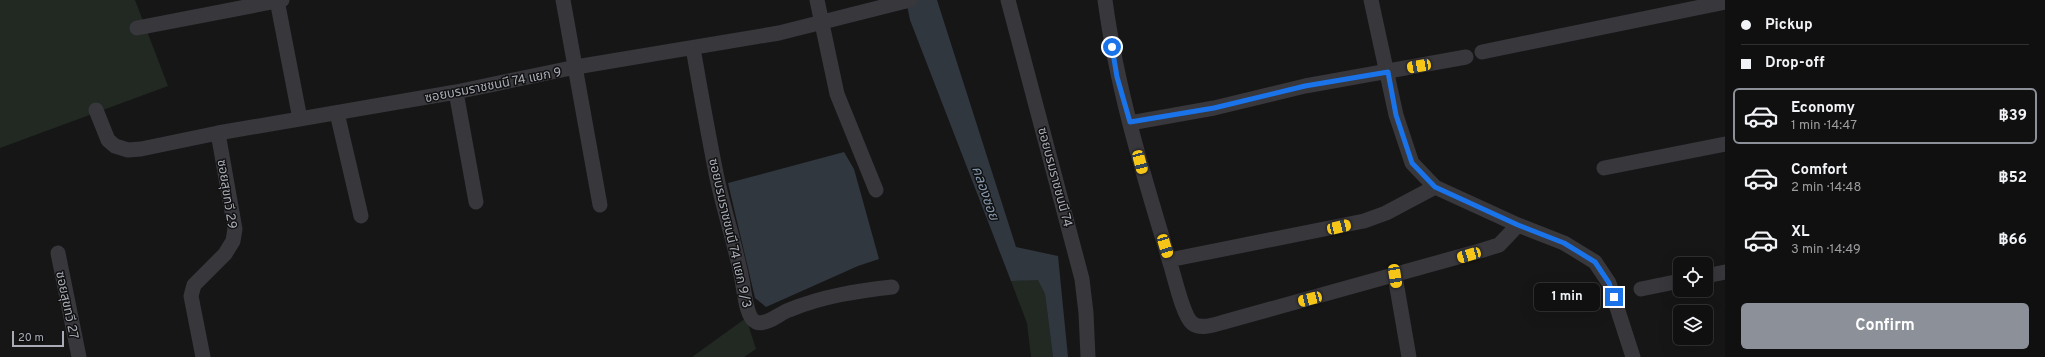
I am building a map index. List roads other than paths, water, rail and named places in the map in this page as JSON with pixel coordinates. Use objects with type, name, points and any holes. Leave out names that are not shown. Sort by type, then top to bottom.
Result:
[{"type":"street","points":[[138,28],[279,0],[300,119]]},
{"type":"street","points":[[563,0],[600,205]]},
{"type":"street","points":[[817,0],[837,94],[876,190]]},
{"type":"street","name":"ซอยบรมราชชนนี 74","points":[[1008,0],[1082,278],[1086,313],[1088,357]]},
{"type":"street","points":[[1105,0],[1117,77],[1182,305],[1190,322],[1196,326],[1207,326],[1395,276],[1499,245],[1518,225]]},
{"type":"street","points":[[1371,0],[1388,72],[1396,115],[1412,163],[1435,187],[1518,225],[1564,243],[1595,262],[1609,283],[1632,357]]},
{"type":"street","name":"ซอยบรมราชชนนี 74 แยก 9","points":[[96,110],[108,140],[115,146],[128,150],[456,92],[576,67],[779,33],[905,1]]},
{"type":"street","points":[[1482,52],[1725,2]]},
{"type":"street","name":"ซอยบรมราชชนนี 74 แยก 9/3","points":[[693,48],[715,169],[734,237],[746,305],[752,319],[756,322],[763,322],[788,310],[817,300],[853,291],[892,287]]},
{"type":"street","points":[[1130,122],[1214,108],[1305,86],[1466,57]]},
{"type":"street","points":[[456,92],[476,202]]},
{"type":"street","points":[[337,113],[361,216]]},
{"type":"street","name":"ซอยสุขทวี 29","points":[[202,357],[190,296],[194,285],[225,254],[233,242],[235,229],[218,133]]},
{"type":"street","points":[[1604,168],[1725,144]]},
{"type":"street","points":[[1169,260],[1364,221],[1386,213],[1435,187]]},
{"type":"street","name":"ซอยสุขทวี 27","points":[[58,253],[79,357]]},
{"type":"street","points":[[1713,275],[1725,272]]},
{"type":"street","points":[[1395,276],[1409,357]]},
{"type":"street","points":[[1641,289],[1673,282]]},
{"type":"water","name":"คลองซอย","points":[[906,0],[937,0],[1016,247],[1058,256],[1068,357],[1053,357],[1045,294],[1038,280],[1011,281],[910,20]]},
{"type":"water","points":[[844,152],[854,169],[879,259],[858,266],[766,307],[755,298],[728,183]]}]
